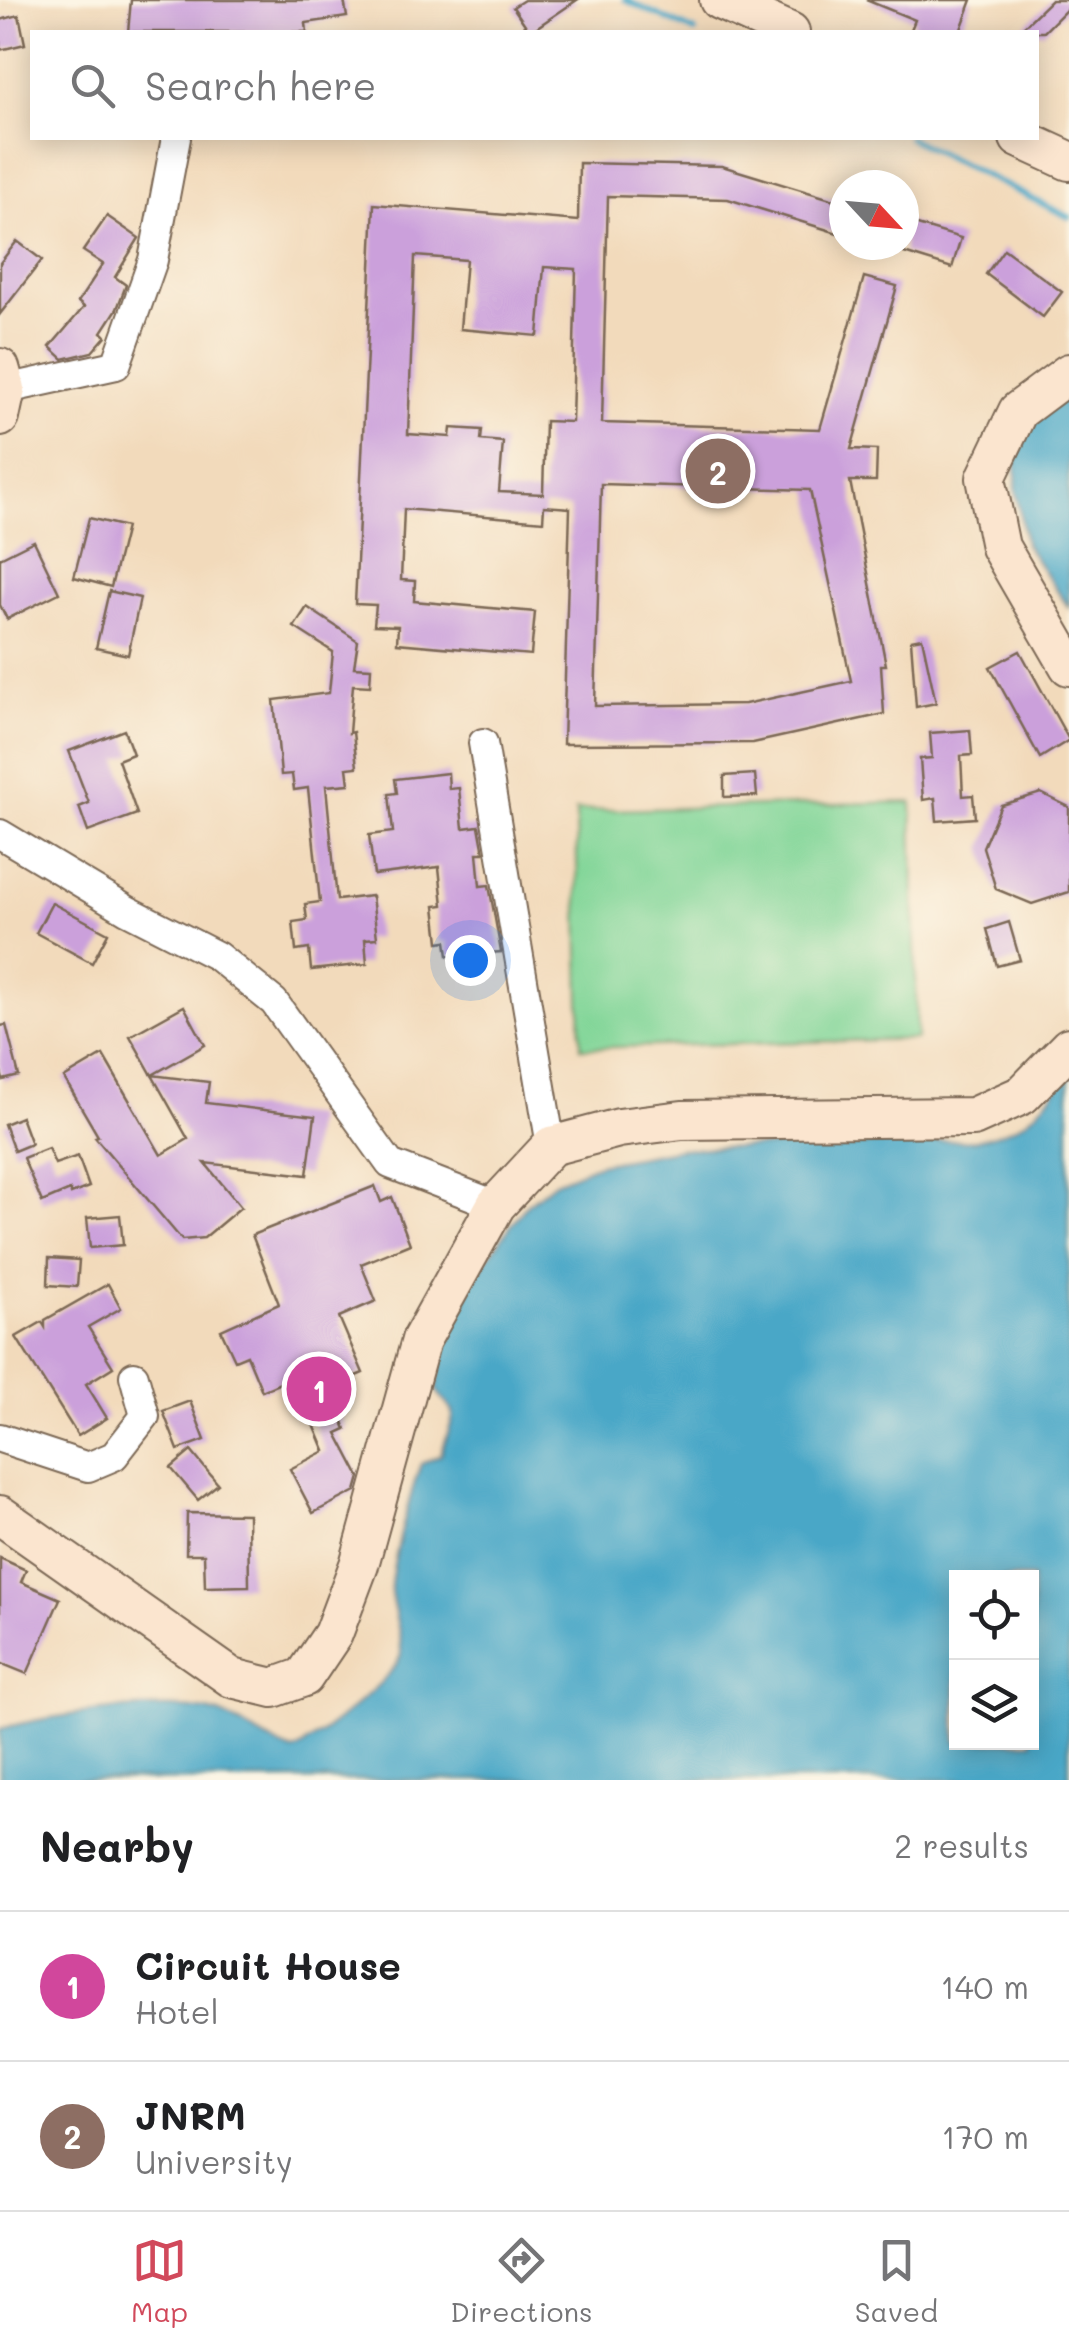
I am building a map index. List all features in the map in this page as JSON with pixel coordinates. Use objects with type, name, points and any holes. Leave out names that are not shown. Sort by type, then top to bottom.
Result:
[{"type":"main road","points":[[719,0],[786,30]]},
{"type":"main road","points":[[1024,140],[1069,160]]},
{"type":"main road","points":[[1069,373],[1018,411],[986,478],[1000,547],[1069,666]]},
{"type":"main road","points":[[0,1515],[232,1678],[273,1688],[304,1678],[333,1634],[359,1565],[421,1340],[496,1205],[550,1146],[619,1128],[682,1120],[973,1117],[1022,1096],[1069,1046]]},
{"type":"street","points":[[2,392],[116,365],[153,260],[176,140]]},
{"type":"street","points":[[483,743],[550,1146]]},
{"type":"street","points":[[0,834],[127,910],[217,956],[274,1002],[390,1164],[496,1205]]},
{"type":"street","points":[[0,1438],[88,1467],[114,1456],[145,1416],[134,1376]]},
{"type":"green space","points":[[912,802],[917,1039],[581,1048],[576,811]]},
{"type":"water","points":[[1069,393],[1069,608],[1025,544],[1016,490],[1016,456],[1032,422]]},
{"type":"water","points":[[1069,1074],[1069,1780],[0,1780],[0,1729],[113,1710],[204,1710],[225,1716],[294,1751],[337,1721],[387,1676],[401,1653],[391,1592],[402,1528],[421,1464],[441,1455],[453,1418],[453,1412],[436,1390],[447,1334],[477,1273],[525,1206],[555,1182],[599,1164],[679,1149],[976,1140],[1009,1130],[1039,1109]]},
{"type":"building","points":[[131,0],[344,0],[347,17],[306,23],[307,30],[128,30]]},
{"type":"building","points":[[524,0],[577,0],[533,30],[529,30],[513,7]]},
{"type":"building","points":[[866,0],[972,0],[961,30],[911,30],[915,20]]},
{"type":"building","points":[[1051,0],[1069,0],[1069,7],[1044,32],[1020,30]]},
{"type":"building","points":[[19,15],[25,44],[0,50],[0,20]]},
{"type":"building","points":[[579,163],[722,166],[829,198],[829,230],[728,199],[608,196],[602,423],[820,429],[864,277],[897,286],[851,449],[877,450],[876,481],[850,481],[886,665],[881,665],[884,714],[753,743],[563,744],[570,508],[544,506],[543,521],[404,509],[401,580],[415,581],[414,601],[535,612],[531,655],[397,643],[398,626],[374,625],[376,605],[355,604],[374,204],[578,221]],"holes":[[[415,256],[466,260],[460,329],[538,336],[544,267],[576,269],[572,422],[545,421],[543,494],[499,492],[503,442],[481,440],[482,430],[451,428],[450,437],[408,434]],[[601,484],[810,490],[851,681],[745,704],[595,706]]]},
{"type":"building","points":[[107,216],[139,238],[115,277],[126,285],[102,332],[106,336],[92,352],[63,359],[50,347],[84,307],[78,302],[103,264],[83,251]]},
{"type":"building","points":[[919,225],[961,238],[952,268],[919,258]]},
{"type":"building","points":[[17,241],[42,260],[0,314],[0,263]]},
{"type":"building","points":[[1004,249],[1062,292],[1043,317],[986,274]]},
{"type":"building","points":[[89,518],[126,527],[111,587],[74,577]]},
{"type":"building","points":[[34,541],[59,593],[7,619],[0,605],[0,558]]},
{"type":"building","points":[[109,591],[140,598],[128,655],[96,648]]},
{"type":"building","points":[[307,607],[358,641],[354,667],[371,668],[370,686],[353,685],[349,733],[353,732],[357,767],[347,768],[349,784],[326,786],[337,900],[372,896],[377,938],[365,939],[367,964],[311,970],[309,949],[296,951],[293,922],[307,920],[305,904],[320,902],[308,788],[294,790],[292,774],[281,775],[274,700],[329,693],[333,652],[294,627]]},
{"type":"building","points":[[922,638],[936,703],[916,707],[911,640]]},
{"type":"building","points":[[1020,651],[1069,740],[1040,758],[990,667]]},
{"type":"building","points":[[124,730],[133,754],[118,760],[137,814],[88,832],[79,807],[89,803],[69,751]]},
{"type":"building","points":[[970,730],[972,755],[961,756],[963,796],[973,795],[975,818],[937,821],[935,798],[923,800],[920,759],[932,758],[930,733]]},
{"type":"building","points":[[448,773],[449,789],[459,788],[463,828],[479,826],[484,853],[477,853],[480,886],[489,885],[501,952],[448,956],[446,941],[439,942],[435,906],[443,905],[439,867],[374,875],[369,835],[393,832],[389,794],[397,793],[395,779]]},
{"type":"building","points":[[755,774],[757,796],[724,797],[724,776]]},
{"type":"building","points":[[1041,793],[1069,807],[1069,892],[1032,904],[996,889],[983,847],[1001,805]]},
{"type":"building","points":[[52,903],[108,933],[92,963],[36,933]]},
{"type":"building","points":[[1009,922],[1020,960],[997,966],[987,929]]},
{"type":"building","points":[[184,1006],[205,1045],[152,1075],[130,1036]]},
{"type":"building","points":[[6,1025],[19,1076],[3,1080],[0,1026]]},
{"type":"building","points":[[103,1055],[161,1155],[188,1139],[152,1075],[209,1082],[206,1103],[315,1116],[307,1175],[205,1163],[241,1207],[204,1238],[182,1240],[95,1137],[98,1136],[64,1078]]},
{"type":"building","points":[[21,1117],[31,1144],[14,1151],[4,1124]]},
{"type":"building","points":[[48,1148],[55,1164],[78,1156],[89,1187],[42,1202],[23,1158]]},
{"type":"building","points":[[375,1186],[381,1202],[392,1197],[410,1244],[361,1264],[376,1301],[339,1317],[363,1373],[329,1387],[346,1429],[337,1433],[360,1477],[356,1491],[313,1513],[290,1469],[325,1451],[294,1377],[262,1391],[247,1355],[235,1360],[221,1330],[279,1304],[252,1235]]},
{"type":"building","points":[[120,1215],[123,1245],[90,1248],[87,1218]]},
{"type":"building","points":[[49,1258],[79,1260],[77,1287],[48,1285]]},
{"type":"building","points":[[108,1284],[121,1308],[88,1327],[113,1367],[86,1384],[107,1418],[78,1436],[16,1337],[42,1322],[45,1327],[45,1320]]},
{"type":"building","points":[[190,1401],[205,1440],[178,1450],[163,1411]]},
{"type":"building","points":[[191,1451],[218,1484],[198,1500],[171,1468]]},
{"type":"building","points":[[187,1513],[248,1514],[249,1586],[205,1587],[204,1554],[186,1554]]},
{"type":"building","points":[[0,1558],[26,1570],[21,1582],[60,1599],[27,1674],[0,1663]]},
{"type":"waterway","points":[[625,0],[691,30]]},
{"type":"waterway","points":[[913,140],[1069,217]]},
{"type":"place","name":"JNRM","points":[[718,471]]},
{"type":"place","name":"Circuit House","points":[[319,1389]]}]
